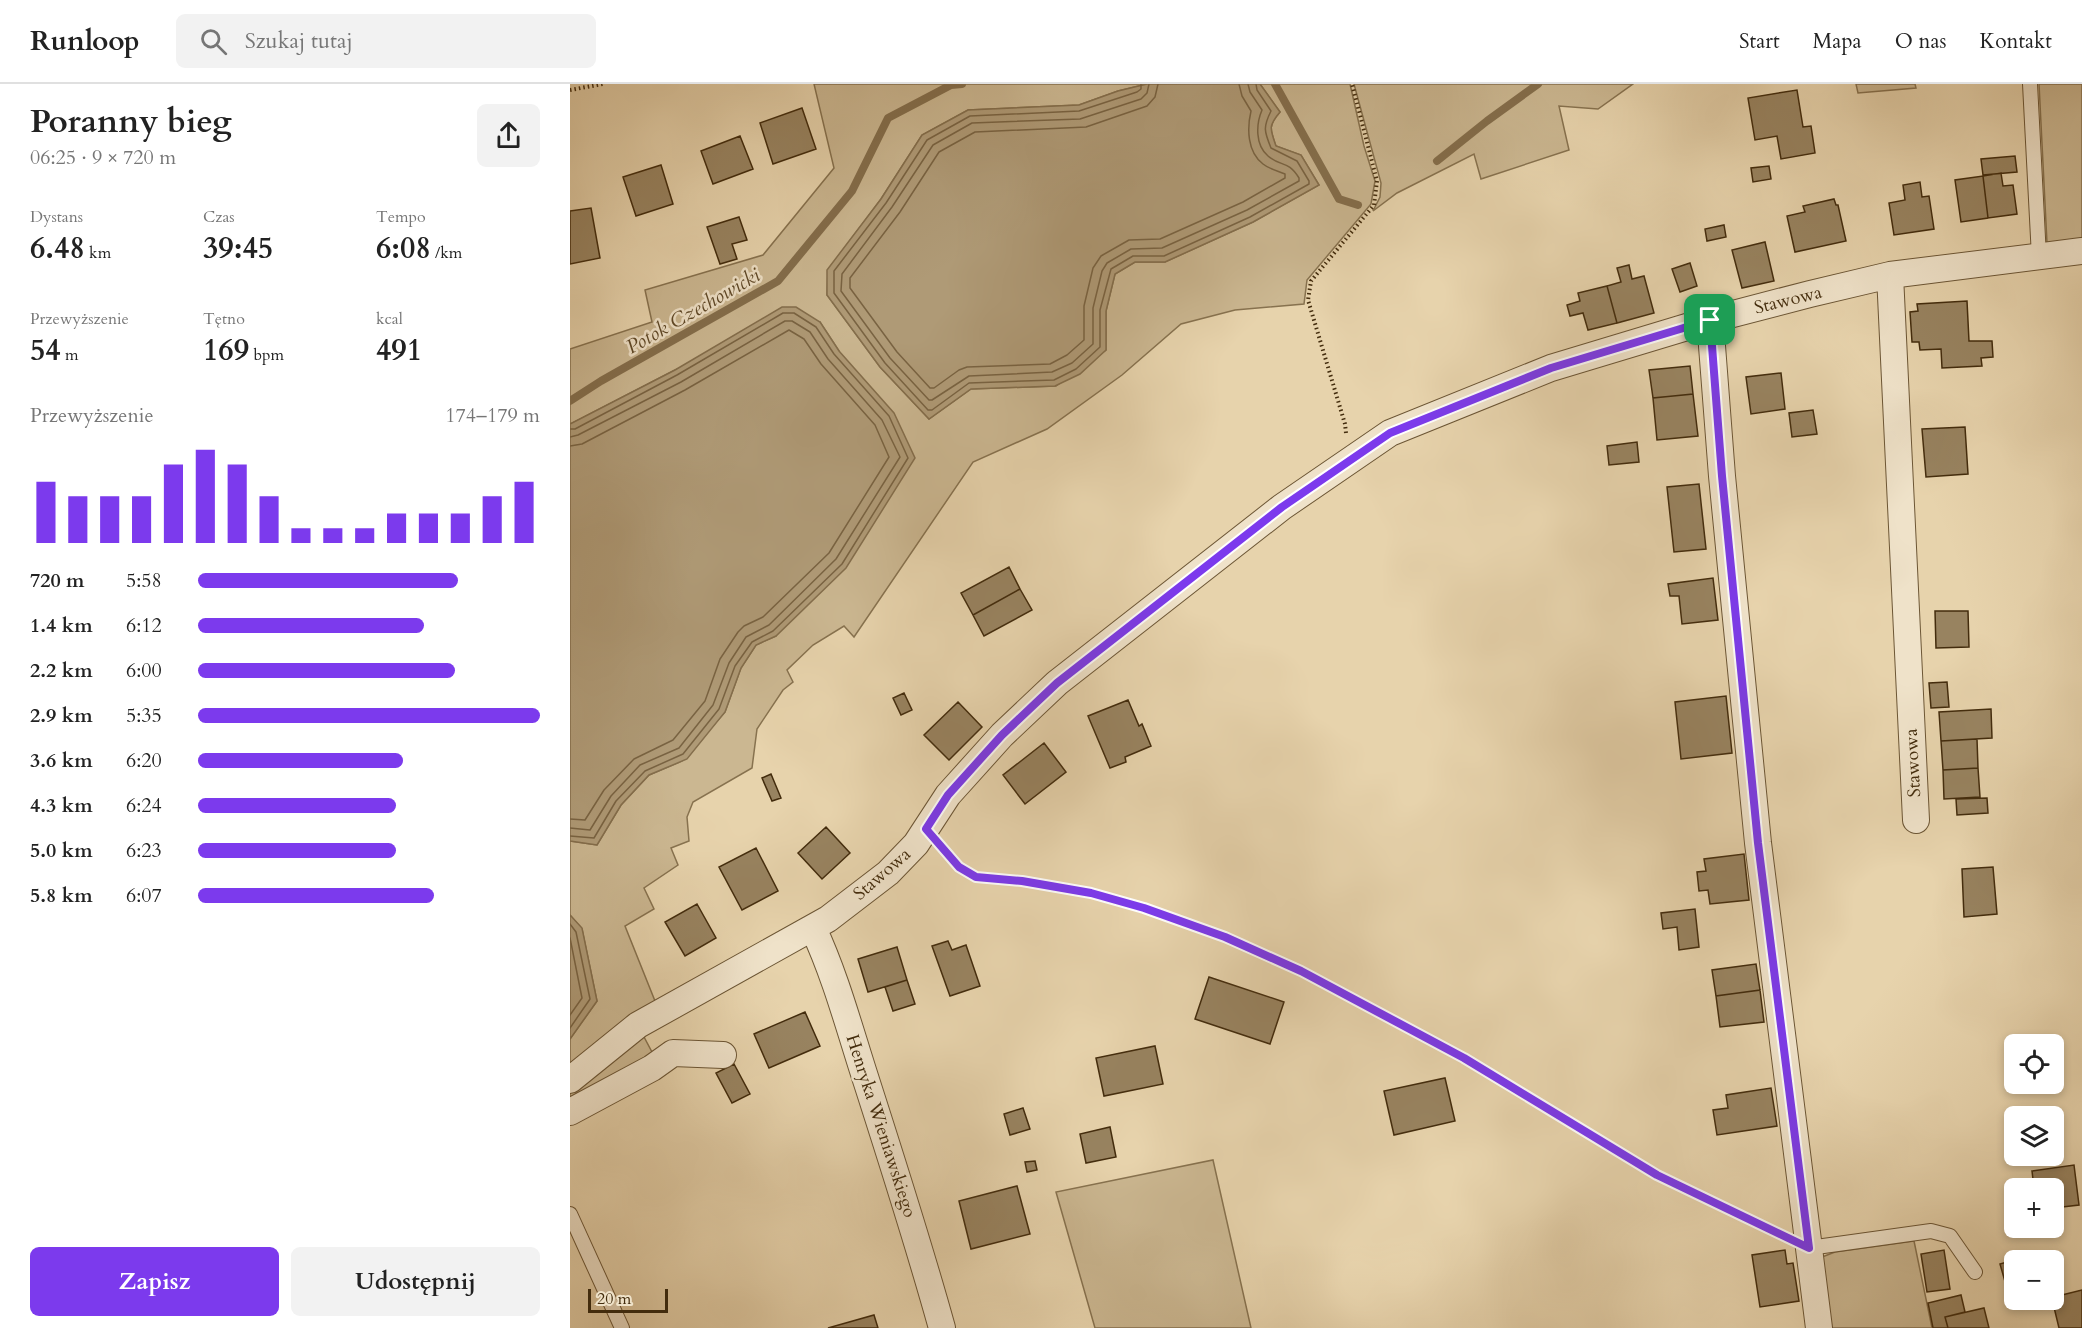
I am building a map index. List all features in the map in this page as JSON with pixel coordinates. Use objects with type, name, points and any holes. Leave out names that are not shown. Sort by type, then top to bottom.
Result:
[{"type":"street","name":"Stawowa","points":[[570,1080],[638,1025],[828,919],[888,873],[916,844],[948,795],[1002,735],[1057,683],[1282,507],[1390,433],[1551,368],[1710,320],[1890,275],[2082,251]]},
{"type":"street","name":"Stawowa","points":[[1890,275],[1916,820]]},
{"type":"street","points":[[1710,320],[1722,476],[1758,843],[1819,1328]]},
{"type":"street","name":"Henryka Wieniawskiego","points":[[813,928],[824,952],[847,1019],[919,1244],[942,1328]]},
{"type":"street","points":[[570,1112],[652,1068],[673,1053],[723,1055]]},
{"type":"lane","points":[[2030,84],[2039,257]]},
{"type":"lane","points":[[570,1214],[622,1328]]},
{"type":"lane","points":[[1809,1248],[1931,1231],[1950,1236],[1975,1272]]},
{"type":"path","points":[[570,90],[603,84]]},
{"type":"path","points":[[1349,460],[1346,424],[1308,300],[1311,281],[1374,205],[1377,181],[1352,84]]},
{"type":"path","points":[[926,829],[959,867],[976,877],[1022,881],[1091,893],[1144,908],[1225,937],[1301,971],[1464,1058],[1657,1175],[1809,1248]]},
{"type":"shaded area","points":[[814,84],[1147,84],[1118,91],[1079,105],[968,110],[922,135],[881,199],[828,270],[827,295],[880,367],[929,419],[971,389],[1056,386],[1106,350],[1106,311],[1115,274],[1135,262],[1165,262],[1253,222],[1319,185],[1301,155],[1276,146],[1271,128],[1280,112],[1260,84],[1350,84],[1364,146],[1375,181],[1371,204],[1307,280],[1304,304],[1235,310],[1181,324],[1122,375],[1047,429],[973,462],[854,637],[844,626],[813,645],[787,670],[793,682],[783,690],[757,729],[752,768],[693,802],[687,817],[689,841],[671,848],[678,865],[644,888],[654,909],[625,926],[655,1001],[570,1069],[570,1039],[597,1001],[582,929],[570,915],[570,841],[597,845],[621,805],[649,775],[682,761],[725,712],[741,668],[756,645],[776,636],[839,351],[820,322],[675,370],[570,424],[570,349],[652,322],[645,290],[763,255],[834,168]]},
{"type":"shaded area","points":[[1354,84],[1633,84],[1598,109],[1559,106],[1569,150],[1481,179],[1474,154],[1397,193],[1373,211],[1380,197],[1381,183]]},
{"type":"shaded area","points":[[1856,84],[1915,84],[1916,88],[1858,93]]},
{"type":"shaded area","points":[[2039,84],[2082,84],[2082,239],[2047,243]]},
{"type":"shaded area","points":[[643,1035],[653,1054],[570,1106],[570,1090]]},
{"type":"shaded area","points":[[1213,1160],[1251,1328],[1095,1328],[1056,1192]]},
{"type":"shaded area","points":[[1914,1241],[1932,1328],[1826,1328],[1822,1257],[1835,1252]]},
{"type":"water","points":[[1147,84],[1260,84],[1280,112],[1271,128],[1276,146],[1301,155],[1319,185],[1253,222],[1165,262],[1135,262],[1115,274],[1106,311],[1106,350],[1080,374],[1055,386],[971,389],[929,419],[880,367],[827,295],[827,270],[881,199],[922,135],[968,110],[1079,105],[1118,91]]},
{"type":"water","points":[[782,307],[796,307],[820,322],[839,351],[894,413],[915,458],[846,568],[776,636],[756,645],[741,668],[725,712],[687,759],[649,775],[621,805],[597,845],[570,841],[570,424],[675,370]]},
{"type":"water","points":[[570,915],[582,928],[597,1001],[570,1039]]},
{"type":"building","points":[[1797,90],[1803,127],[1811,126],[1815,153],[1781,159],[1777,136],[1755,140],[1748,98]]},
{"type":"building","points":[[802,108],[816,149],[773,164],[760,123]]},
{"type":"building","points":[[740,136],[753,169],[713,184],[701,151]]},
{"type":"building","points":[[2015,156],[2017,172],[1983,175],[1981,159]]},
{"type":"building","points":[[661,165],[673,204],[636,216],[623,177]]},
{"type":"building","points":[[1769,166],[1771,179],[1753,182],[1751,168]]},
{"type":"building","points":[[2001,173],[2003,186],[2013,185],[2017,214],[1988,218],[1983,176]]},
{"type":"building","points":[[1983,176],[1988,218],[1961,222],[1955,180]]},
{"type":"building","points":[[1920,182],[1922,197],[1929,196],[1934,229],[1894,235],[1889,203],[1905,200],[1903,185]]},
{"type":"building","points":[[1834,199],[1838,205],[1846,241],[1795,252],[1787,216],[1805,212],[1803,206]]},
{"type":"building","points":[[591,208],[600,258],[570,264],[570,211]]},
{"type":"building","points":[[739,217],[747,240],[732,244],[737,259],[720,264],[707,227]]},
{"type":"building","points":[[1724,225],[1726,237],[1707,241],[1705,229]]},
{"type":"building","points":[[1765,242],[1774,281],[1742,288],[1732,250]]},
{"type":"building","points":[[1690,263],[1697,286],[1680,292],[1672,269]]},
{"type":"building","points":[[1629,265],[1632,279],[1644,276],[1654,313],[1617,323],[1607,286],[1621,282],[1617,268]]},
{"type":"building","points":[[1607,286],[1617,323],[1588,330],[1583,313],[1570,316],[1567,305],[1580,301],[1578,293]]},
{"type":"building","points":[[1967,301],[1969,341],[1992,341],[1993,357],[1981,358],[1982,366],[1942,368],[1941,349],[1920,350],[1919,342],[1912,342],[1910,312],[1918,311],[1917,304]]},
{"type":"building","points":[[1690,366],[1693,394],[1653,398],[1649,370]]},
{"type":"building","points":[[1781,373],[1785,409],[1751,414],[1746,377]]},
{"type":"building","points":[[1693,394],[1698,436],[1657,440],[1653,398]]},
{"type":"building","points":[[1813,410],[1817,434],[1792,437],[1789,413]]},
{"type":"building","points":[[1965,427],[1968,474],[1926,477],[1922,429]]},
{"type":"building","points":[[1637,442],[1639,462],[1609,465],[1607,446]]},
{"type":"building","points":[[1699,484],[1706,549],[1674,552],[1667,487]]},
{"type":"building","points":[[1009,567],[1020,589],[973,615],[961,593]]},
{"type":"building","points":[[1713,578],[1718,620],[1682,624],[1679,596],[1670,596],[1668,584]]},
{"type":"building","points":[[1020,589],[1032,610],[984,636],[973,615]]},
{"type":"building","points":[[1935,611],[1968,611],[1969,647],[1936,648]]},
{"type":"building","points":[[1947,682],[1949,707],[1931,708],[1929,683]]},
{"type":"building","points":[[904,693],[912,710],[901,715],[893,698]]},
{"type":"building","points":[[1726,696],[1732,753],[1681,759],[1675,702]]},
{"type":"building","points":[[1128,700],[1151,746],[1125,757],[1126,762],[1110,768],[1088,716]]},
{"type":"building","points":[[958,702],[982,727],[949,760],[924,735]]},
{"type":"building","points":[[1991,709],[1992,738],[1941,741],[1939,712]]},
{"type":"building","points":[[1977,739],[1978,768],[1943,770],[1941,741]]},
{"type":"building","points":[[1044,743],[1066,772],[1025,804],[1003,775]]},
{"type":"building","points":[[1978,768],[1980,797],[1944,799],[1943,770]]},
{"type":"building","points":[[771,774],[781,798],[772,801],[762,778]]},
{"type":"building","points":[[1987,798],[1988,813],[1957,815],[1956,799]]},
{"type":"building","points":[[826,827],[850,853],[822,879],[798,853]]},
{"type":"building","points":[[756,848],[778,891],[742,910],[719,867]]},
{"type":"building","points":[[1744,854],[1749,900],[1710,904],[1708,890],[1699,891],[1697,872],[1706,871],[1704,859]]},
{"type":"building","points":[[1993,867],[1997,914],[1964,917],[1962,869]]},
{"type":"building","points":[[697,904],[716,938],[685,956],[665,922]]},
{"type":"building","points":[[1695,909],[1699,947],[1679,950],[1677,927],[1663,929],[1661,913]]},
{"type":"building","points":[[948,941],[952,950],[966,945],[980,986],[950,996],[932,946]]},
{"type":"building","points":[[897,947],[907,980],[868,992],[858,959]]},
{"type":"building","points":[[1756,964],[1760,990],[1716,996],[1712,970]]},
{"type":"building","points":[[1209,977],[1284,1002],[1270,1044],[1195,1019]]},
{"type":"building","points":[[907,980],[915,1004],[893,1011],[885,987]]},
{"type":"building","points":[[1760,990],[1764,1022],[1720,1027],[1716,996]]},
{"type":"building","points":[[805,1012],[820,1046],[769,1068],[754,1034]]},
{"type":"building","points":[[1155,1046],[1163,1084],[1104,1096],[1096,1058]]},
{"type":"building","points":[[734,1064],[750,1094],[732,1103],[716,1073]]},
{"type":"building","points":[[1445,1078],[1455,1121],[1394,1135],[1384,1091]]},
{"type":"building","points":[[1771,1088],[1777,1126],[1717,1135],[1713,1110],[1728,1108],[1726,1095]]},
{"type":"building","points":[[1023,1108],[1030,1129],[1010,1135],[1004,1114]]},
{"type":"building","points":[[1110,1127],[1116,1157],[1086,1163],[1080,1134]]},
{"type":"building","points":[[1035,1161],[1037,1170],[1027,1172],[1025,1162]]},
{"type":"building","points":[[2074,1165],[2079,1205],[2064,1207],[2064,1178],[2033,1178],[2032,1171]]},
{"type":"building","points":[[1017,1186],[1030,1234],[971,1249],[959,1201]]},
{"type":"building","points":[[1785,1250],[1787,1264],[1793,1263],[1799,1301],[1760,1307],[1752,1255]]},
{"type":"building","points":[[1944,1250],[1950,1289],[1927,1292],[1921,1254]]},
{"type":"building","points":[[2004,1263],[2004,1278],[2000,1264]]},
{"type":"building","points":[[2082,1290],[2082,1328],[2059,1328],[2055,1310],[2064,1310],[2064,1294]]},
{"type":"building","points":[[1961,1295],[1965,1312],[1945,1317],[1948,1328],[1933,1328],[1928,1303]]},
{"type":"building","points":[[1984,1308],[1989,1328],[1948,1328],[1945,1317]]},
{"type":"building","points":[[874,1315],[878,1328],[828,1328]]},
{"type":"waterway","name":"Potok Czechowicki","points":[[570,401],[601,381],[778,281],[852,191],[888,118],[951,85],[962,84]]},
{"type":"waterway","name":"Potok Czechowicki","points":[[1275,84],[1339,199],[1358,205]]},
{"type":"waterway","name":"Potok Czechowicki","points":[[1437,161],[1538,84]]},
{"type":"route","points":[[1710,320],[1722,476],[1758,843],[1809,1248],[1657,1175],[1464,1058],[1301,971],[1225,937],[1144,908],[1091,893],[1022,881],[976,877],[959,867],[926,829],[948,795],[1002,735],[1057,683],[1282,507],[1390,433],[1551,368],[1710,320]]}]
